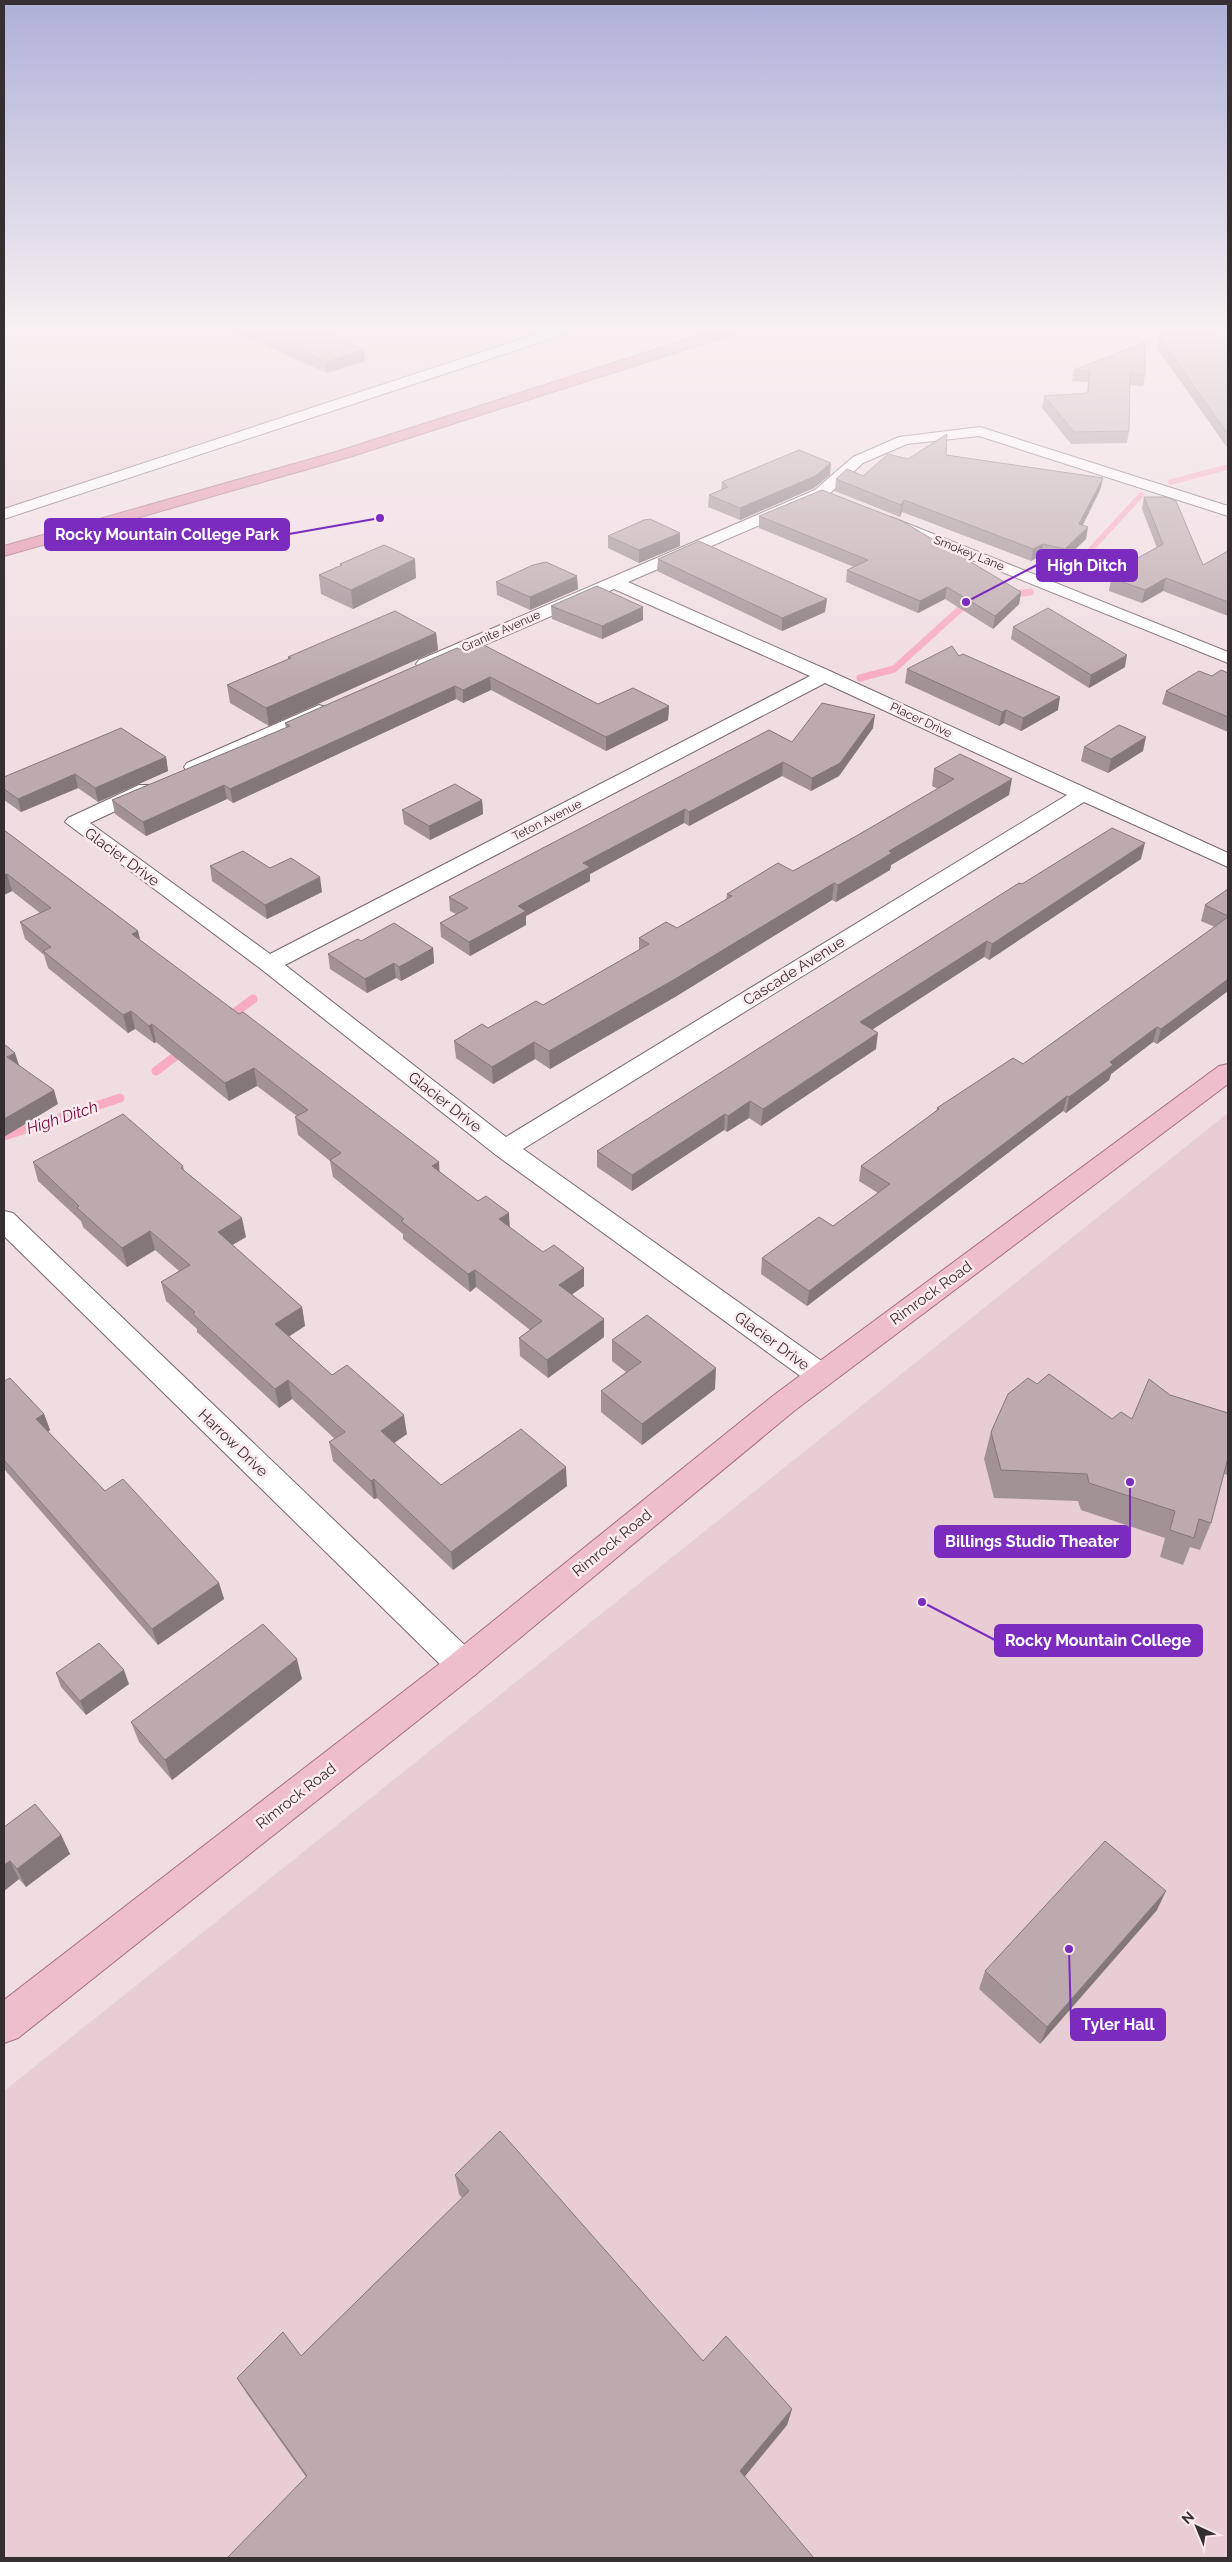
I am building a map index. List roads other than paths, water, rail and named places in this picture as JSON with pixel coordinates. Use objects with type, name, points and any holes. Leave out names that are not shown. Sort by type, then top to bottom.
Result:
[{"type":"highway","points":[[4,551],[374,445]]},
{"type":"main road","name":"Rimrock Road","points":[[4,2024],[463,1665],[820,1375],[1228,1072]]},
{"type":"street","points":[[4,514],[215,445]]},
{"type":"street","name":"Granite Avenue","points":[[405,673],[821,493],[858,460],[894,445]]},
{"type":"street","name":"Granite Avenue","points":[[1025,445],[1228,511]]},
{"type":"street","points":[[821,493],[839,500]]},
{"type":"street","name":"Smokey Lane","points":[[876,516],[1228,658]]},
{"type":"street","name":"Placer Drive","points":[[613,582],[825,676],[1228,861]]},
{"type":"street","name":"Teton Avenue","points":[[269,964],[825,676]]},
{"type":"street","points":[[178,774],[334,704]]},
{"type":"street","name":"Glacier Drive","points":[[161,782],[74,822],[269,964],[505,1149],[820,1375]]},
{"type":"street","name":"Cascade Avenue","points":[[505,1149],[1083,794]]},
{"type":"street","name":"Harrow Drive","points":[[4,1220],[463,1665]]},
{"type":"waterway","name":"High Ditch","points":[[1171,482],[1228,467]]},
{"type":"waterway","name":"High Ditch","points":[[1052,577],[1084,557],[1141,495]]},
{"type":"waterway","name":"High Ditch","points":[[1008,595],[1030,592]]},
{"type":"waterway","name":"High Ditch","points":[[860,678],[894,669],[969,601]]},
{"type":"waterway","name":"High Ditch","points":[[225,1020],[253,999]]},
{"type":"waterway","name":"High Ditch","points":[[156,1071],[185,1049]]},
{"type":"waterway","name":"High Ditch","points":[[4,1136],[120,1098]]},
{"type":"place","name":"Rocky Mountain College Park","points":[[380,518]]},
{"type":"place","name":"High Ditch","points":[[966,602]]},
{"type":"place","name":"Billings Studio Theater","points":[[1130,1482]]},
{"type":"place","name":"Rocky Mountain College","points":[[922,1602]]},
{"type":"place","name":"Tyler Hall","points":[[1069,1949]]}]
